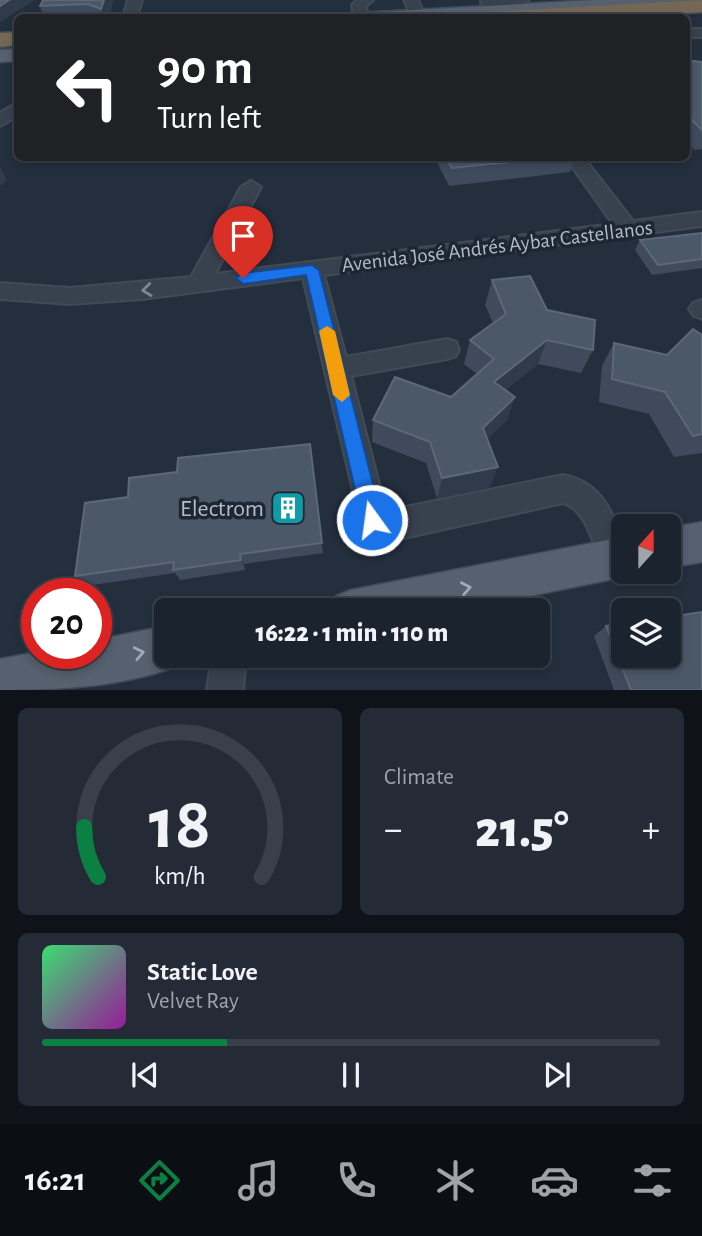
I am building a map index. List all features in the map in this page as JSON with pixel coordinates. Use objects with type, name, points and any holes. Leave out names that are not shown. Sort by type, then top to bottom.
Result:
[{"type":"highway","points":[[611,14],[702,6]]},
{"type":"highway","points":[[489,14],[702,12]]},
{"type":"main road","points":[[376,14],[414,7],[489,14],[691,0]]},
{"type":"main road","points":[[681,546],[702,542]]},
{"type":"main road","points":[[417,598],[611,560]]},
{"type":"main road","points":[[0,682],[154,650]]},
{"type":"street","points":[[359,14],[359,5],[366,0]]},
{"type":"street","points":[[489,14],[486,3],[522,0]]},
{"type":"street","points":[[0,121],[14,110]]},
{"type":"street","points":[[577,161],[628,229]]},
{"type":"street","points":[[198,284],[251,187]]},
{"type":"street","name":"Avenida José Andrés Aybar Castellanos","points":[[0,291],[94,295],[312,270],[702,219]]},
{"type":"street","points":[[312,270],[371,517],[376,524],[390,526],[563,489],[574,489],[585,496],[611,543]]},
{"type":"street","points":[[335,369],[447,349]]},
{"type":"street","points":[[225,690],[228,668]]},
{"type":"building","points":[[43,0],[104,0],[101,9],[88,4],[40,6]]},
{"type":"building","points":[[690,60],[702,62],[702,130],[690,118]]},
{"type":"building","points":[[448,161],[518,161],[452,168]]},
{"type":"building","points":[[702,233],[702,259],[658,265],[640,240]]},
{"type":"building","points":[[530,276],[547,310],[595,320],[593,350],[547,340],[494,382],[515,397],[483,428],[498,467],[442,478],[430,442],[373,420],[395,377],[451,397],[494,359],[470,340],[506,314],[492,280]]},
{"type":"building","points":[[693,329],[702,335],[702,434],[693,436],[665,392],[612,379],[614,343],[667,355]]},
{"type":"building","points":[[310,444],[322,543],[240,554],[241,560],[173,570],[174,562],[75,576],[85,503],[128,497],[129,478],[177,472],[178,458]]},
{"type":"building","points":[[702,612],[702,690],[631,690],[622,668],[681,668],[681,615]]},
{"type":"building","points":[[611,625],[611,639],[606,626]]},
{"type":"slow traffic","points":[[327,331],[342,395]]},
{"type":"place","name":"Electrom","points":[[288,508]]},
{"type":"route","points":[[243,278],[312,270],[372,520]]}]
